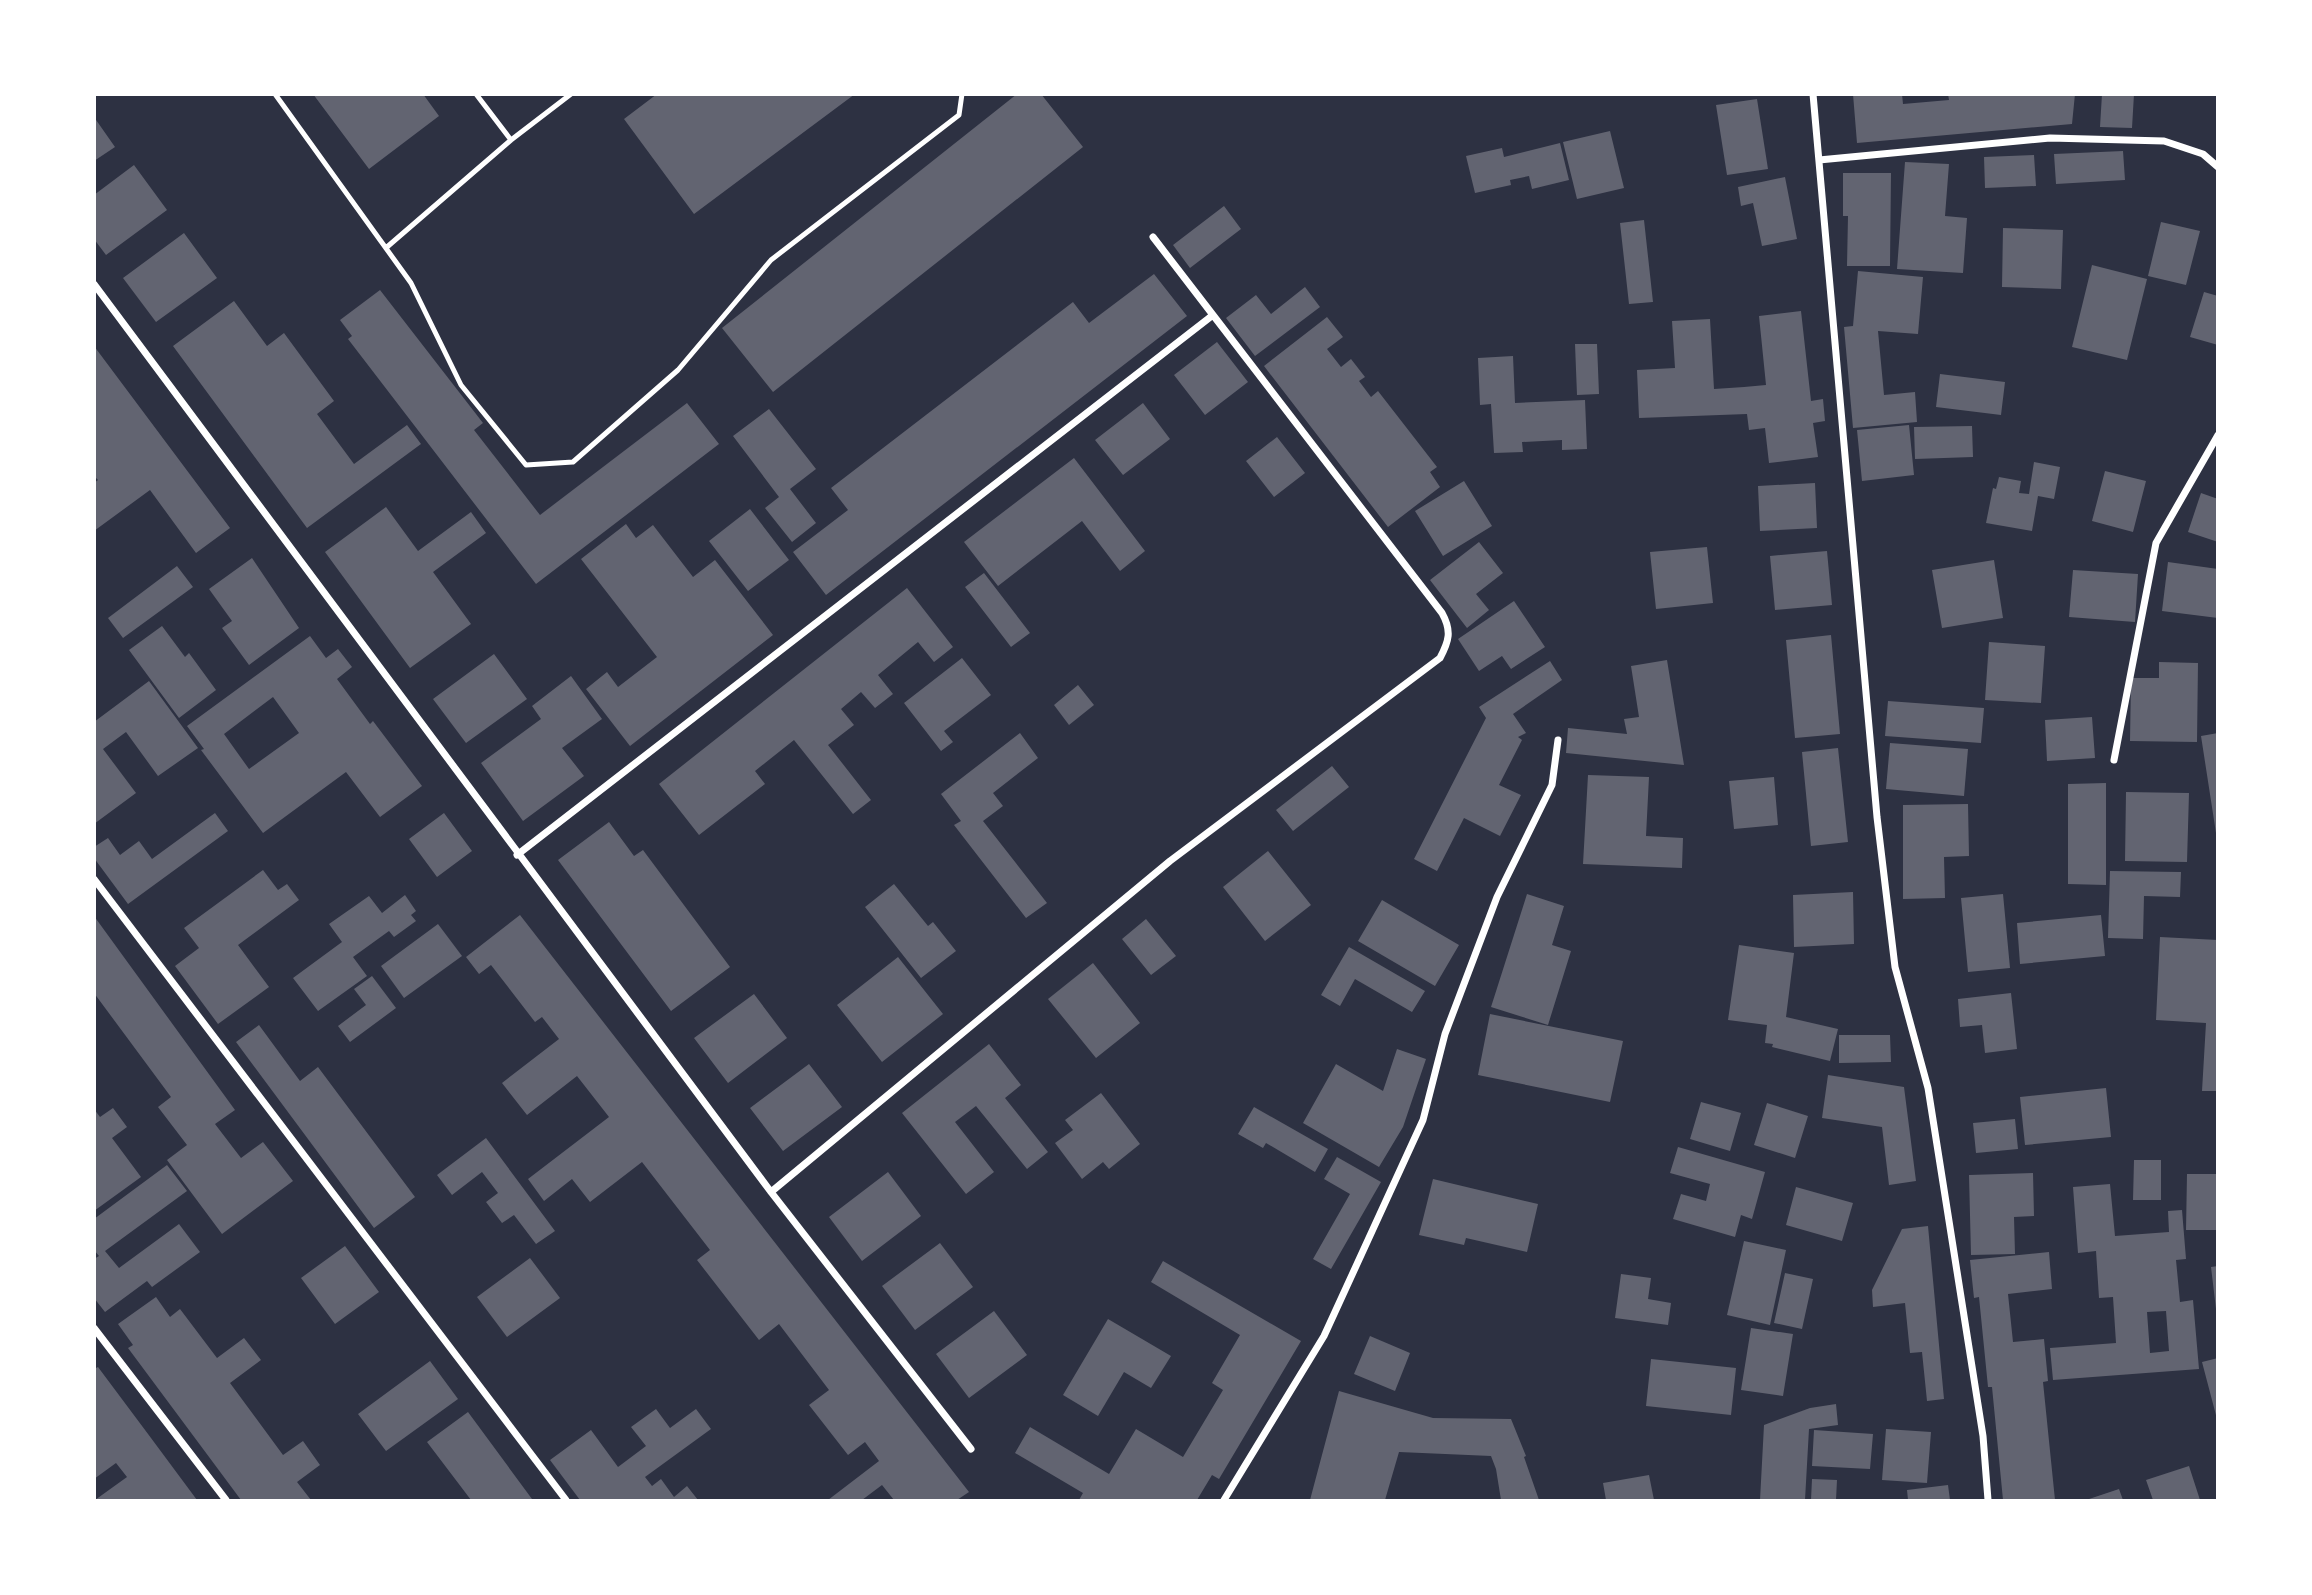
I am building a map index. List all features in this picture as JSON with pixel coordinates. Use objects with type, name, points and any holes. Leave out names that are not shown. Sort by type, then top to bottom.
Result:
[{"type":"street","points":[[1813,94],[1877,817],[1895,967],[1928,1088],[1983,1436],[1988,1500]]},
{"type":"street","points":[[1819,160],[2063,138],[2164,141],[2203,154],[2217,167]]},
{"type":"street","points":[[771,1192],[1170,861],[1440,659],[1449,640],[1449,625],[1441,613],[1153,237]]},
{"type":"street","points":[[94,284],[517,855],[771,1192],[971,1449]]},
{"type":"street","points":[[517,855],[1213,315]]},
{"type":"street","points":[[2115,760],[2156,543],[2217,435]]},
{"type":"street","points":[[1224,1500],[1324,1336],[1423,1120],[1445,1034],[1497,897],[1552,785],[1558,740]]},
{"type":"street","points":[[94,879],[566,1500]]},
{"type":"street","points":[[94,1328],[226,1500]]},
{"type":"lane","points":[[275,94],[411,283],[461,385],[526,466],[573,462],[678,370],[771,260],[958,115],[962,94]]},
{"type":"lane","points":[[476,94],[511,140]]},
{"type":"lane","points":[[387,247],[511,140],[571,94]]},
{"type":"building","points":[[313,94],[423,94],[439,116],[369,169]]},
{"type":"building","points":[[657,94],[855,94],[694,214],[624,119]]},
{"type":"building","points":[[1017,94],[1041,94],[1083,147],[773,392],[722,328]]},
{"type":"building","points":[[1853,94],[1902,94],[1903,104],[1949,100],[1948,94],[2075,94],[2072,124],[1857,143]]},
{"type":"building","points":[[2102,94],[2134,94],[2132,128],[2100,127]]},
{"type":"building","points":[[1757,99],[1768,169],[1727,175],[1716,105]]},
{"type":"building","points":[[94,117],[115,147],[94,161]]},
{"type":"building","points":[[1610,131],[1624,188],[1577,199],[1563,142]]},
{"type":"building","points":[[1560,143],[1569,180],[1532,189],[1529,176],[1510,180],[1511,185],[1475,193],[1466,156],[1502,148],[1504,157]]},
{"type":"building","points":[[2123,151],[2125,180],[2056,184],[2054,154]]},
{"type":"building","points":[[2034,155],[2036,186],[1985,188],[1984,157]]},
{"type":"building","points":[[1905,162],[1949,164],[1945,216],[1967,218],[1963,273],[1897,269]]},
{"type":"building","points":[[134,165],[167,210],[106,255],[94,239],[94,195]]},
{"type":"building","points":[[1843,173],[1891,173],[1890,266],[1847,266],[1848,216],[1843,216]]},
{"type":"building","points":[[1785,177],[1797,239],[1762,246],[1753,203],[1741,206],[1738,187]]},
{"type":"building","points":[[1224,206],[1241,229],[1190,268],[1173,245]]},
{"type":"building","points":[[1644,220],[1653,302],[1629,304],[1620,223]]},
{"type":"building","points":[[2161,222],[2200,231],[2186,285],[2148,276]]},
{"type":"building","points":[[2003,228],[2063,230],[2061,289],[2002,287]]},
{"type":"building","points":[[184,233],[217,278],[156,322],[123,278]]},
{"type":"building","points":[[2092,265],[2147,279],[2127,360],[2072,347]]},
{"type":"building","points":[[1858,271],[1923,277],[1918,334],[1878,331],[1884,395],[1915,392],[1917,422],[1853,428],[1844,327],[1853,326]]},
{"type":"building","points":[[1154,274],[1187,316],[826,595],[793,552],[848,510],[831,488],[1073,302],[1089,323]]},
{"type":"building","points":[[1305,287],[1320,307],[1255,356],[1226,318],[1256,295],[1271,314]]},
{"type":"building","points":[[380,290],[483,423],[474,430],[540,515],[687,403],[719,444],[536,584],[348,339],[352,336],[340,320]]},
{"type":"building","points":[[2204,292],[2218,296],[2218,345],[2190,337]]},
{"type":"building","points":[[234,301],[267,346],[284,333],[334,401],[317,414],[354,464],[407,425],[421,444],[307,528],[173,346]]},
{"type":"building","points":[[1801,311],[1811,401],[1823,399],[1825,421],[1813,423],[1818,457],[1769,463],[1765,428],[1749,430],[1747,414],[1639,418],[1637,370],[1675,368],[1672,321],[1710,319],[1714,389],[1744,387],[1766,385],[1759,316]]},
{"type":"building","points":[[1327,317],[1343,337],[1327,349],[1341,367],[1351,359],[1365,377],[1359,381],[1371,397],[1378,391],[1437,467],[1430,472],[1440,487],[1388,527],[1264,366]]},
{"type":"building","points":[[1217,342],[1248,382],[1205,415],[1174,375]]},
{"type":"building","points":[[1575,344],[1597,344],[1599,394],[1577,395]]},
{"type":"building","points":[[94,346],[230,528],[196,553],[150,490],[94,531],[94,483],[98,480],[94,476]]},
{"type":"building","points":[[1513,356],[1515,403],[1585,400],[1587,449],[1562,450],[1562,440],[1522,442],[1523,452],[1494,453],[1491,404],[1480,405],[1478,358]]},
{"type":"building","points":[[1940,374],[2005,382],[2001,415],[1936,407]]},
{"type":"building","points":[[1143,403],[1170,439],[1123,475],[1095,440]]},
{"type":"building","points":[[769,409],[816,469],[790,489],[816,523],[792,542],[765,508],[779,497],[733,436]]},
{"type":"building","points":[[1909,425],[1914,475],[1862,481],[1857,430]]},
{"type":"building","points":[[1972,426],[1973,457],[1915,459],[1914,427]]},
{"type":"building","points":[[1277,437],[1305,473],[1274,497],[1246,461]]},
{"type":"building","points":[[1074,458],[1145,551],[1120,571],[1082,521],[998,586],[964,542]]},
{"type":"building","points":[[2034,462],[2060,467],[2054,499],[2038,496],[2032,531],[1986,523],[1993,488],[1996,489],[1999,477],[2021,481],[2019,493],[2029,494]]},
{"type":"building","points":[[2105,471],[2146,481],[2133,532],[2092,521]]},
{"type":"building","points":[[1464,481],[1492,526],[1443,556],[1415,511]]},
{"type":"building","points":[[1815,483],[1817,528],[1760,531],[1758,486]]},
{"type":"building","points":[[2201,493],[2218,499],[2218,542],[2188,532]]},
{"type":"building","points":[[386,507],[418,551],[471,512],[486,533],[433,572],[471,624],[410,668],[325,552]]},
{"type":"building","points":[[750,509],[789,560],[748,591],[709,541]]},
{"type":"building","points":[[626,524],[636,538],[653,525],[693,577],[715,560],[773,635],[630,746],[586,689],[607,672],[618,687],[657,657],[581,559]]},
{"type":"building","points":[[1479,542],[1503,573],[1476,594],[1489,610],[1467,628],[1430,580]]},
{"type":"building","points":[[1707,547],[1713,603],[1656,609],[1650,552]]},
{"type":"building","points":[[1827,551],[1832,605],[1775,610],[1770,556]]},
{"type":"building","points":[[252,558],[299,628],[249,665],[222,628],[232,621],[209,589]]},
{"type":"building","points":[[1994,560],[2003,618],[1942,628],[1932,570]]},
{"type":"building","points":[[2168,562],[2218,569],[2218,618],[2162,611]]},
{"type":"building","points":[[177,566],[193,587],[123,638],[108,618]]},
{"type":"building","points":[[2073,570],[2138,574],[2135,622],[2069,617]]},
{"type":"building","points":[[984,573],[1030,633],[1011,647],[965,587]]},
{"type":"building","points":[[907,588],[953,647],[934,662],[918,642],[878,675],[893,694],[875,708],[861,692],[841,709],[854,725],[828,745],[871,800],[853,814],[794,740],[755,771],[765,784],[699,835],[659,784]]},
{"type":"building","points":[[1514,601],[1545,647],[1511,669],[1502,656],[1479,671],[1458,639]]},
{"type":"building","points":[[162,626],[185,657],[189,653],[216,690],[179,718],[129,650]]},
{"type":"building","points":[[1831,635],[1840,734],[1795,738],[1786,640]]},
{"type":"building","points":[[310,636],[326,658],[338,649],[352,667],[337,679],[370,724],[373,721],[422,786],[380,817],[346,772],[263,833],[201,750],[204,749],[187,726]],"holes":[[[273,697],[299,733],[249,769],[224,734]]]},
{"type":"building","points":[[1989,642],[2045,646],[2041,703],[1985,700]]},
{"type":"building","points":[[494,654],[527,699],[466,743],[433,699]]},
{"type":"building","points":[[962,658],[991,695],[944,731],[953,742],[941,751],[904,703]]},
{"type":"building","points":[[1667,660],[1684,765],[1566,753],[1568,728],[1627,734],[1624,719],[1639,717],[1631,666]]},
{"type":"building","points":[[1550,661],[1562,680],[1513,714],[1526,733],[1518,737],[1522,740],[1499,785],[1521,795],[1500,836],[1464,818],[1437,871],[1414,859],[1486,718],[1479,707]]},
{"type":"building","points":[[2159,662],[2198,663],[2197,742],[2130,741],[2131,678],[2159,678]]},
{"type":"building","points":[[571,676],[602,719],[562,748],[584,776],[523,821],[481,763],[541,719],[532,706]]},
{"type":"building","points":[[149,681],[198,748],[158,776],[126,732],[103,749],[136,793],[94,824],[94,722]]},
{"type":"building","points":[[1078,685],[1094,705],[1069,725],[1054,705]]},
{"type":"building","points":[[1888,701],[1984,708],[1981,743],[1885,736]]},
{"type":"building","points":[[2092,717],[2095,758],[2047,761],[2045,720]]},
{"type":"building","points":[[1020,733],[1038,758],[993,793],[1003,806],[983,821],[1047,903],[1026,918],[954,825],[961,821],[941,794]]},
{"type":"building","points":[[2218,733],[2218,833],[2216,833],[2201,736]]},
{"type":"building","points":[[1890,743],[1968,749],[1964,796],[1886,789]]},
{"type":"building","points":[[1838,748],[1848,842],[1811,846],[1802,752]]},
{"type":"building","points":[[1332,766],[1349,787],[1293,831],[1276,810]]},
{"type":"building","points":[[1588,775],[1649,777],[1646,836],[1683,838],[1682,868],[1583,864]]},
{"type":"building","points":[[1774,777],[1778,825],[1734,829],[1729,781]]},
{"type":"building","points":[[2106,783],[2106,885],[2068,884],[2068,784]]},
{"type":"building","points":[[2126,792],[2189,793],[2187,862],[2125,861]]},
{"type":"building","points":[[1968,804],[1969,856],[1944,857],[1945,898],[1903,899],[1903,805]]},
{"type":"building","points":[[215,813],[228,831],[128,904],[94,858],[94,847],[108,838],[120,855],[139,841],[152,859]]},
{"type":"building","points":[[444,813],[472,851],[437,877],[409,839]]},
{"type":"building","points":[[609,822],[634,856],[643,850],[730,967],[671,1011],[558,860]]},
{"type":"building","points":[[1268,851],[1311,905],[1265,941],[1223,887]]},
{"type":"building","points":[[263,870],[278,890],[287,884],[299,900],[238,945],[269,987],[218,1024],[175,966],[199,948],[184,928]]},
{"type":"building","points":[[2110,871],[2181,872],[2180,897],[2144,896],[2143,939],[2108,938]]},
{"type":"building","points":[[894,884],[928,926],[933,922],[956,951],[921,978],[865,907]]},
{"type":"building","points":[[1853,892],[1854,944],[1794,947],[1793,895]]},
{"type":"building","points":[[1527,894],[1564,906],[1552,945],[1571,951],[1548,1025],[1491,1007]]},
{"type":"building","points":[[2003,894],[2010,968],[1968,972],[1961,898]]},
{"type":"building","points":[[405,895],[416,911],[411,915],[416,921],[394,937],[389,931],[353,957],[367,976],[318,1011],[293,978],[342,942],[329,924],[369,896],[382,913]]},
{"type":"building","points":[[1382,900],[1459,945],[1435,986],[1358,941]]},
{"type":"building","points":[[520,915],[969,1492],[957,1500],[894,1500],[882,1485],[862,1500],[828,1500],[879,1461],[865,1442],[848,1455],[809,1405],[829,1390],[779,1324],[759,1340],[697,1260],[710,1250],[642,1162],[590,1202],[572,1179],[544,1201],[528,1179],[609,1117],[577,1076],[527,1115],[502,1083],[559,1039],[542,1017],[535,1022],[491,965],[479,974],[466,957]]},
{"type":"building","points":[[2101,915],[2105,956],[2020,964],[2017,923]]},
{"type":"building","points":[[94,916],[235,1110],[215,1124],[241,1158],[263,1142],[293,1181],[222,1234],[167,1160],[187,1145],[158,1107],[171,1097],[94,993]]},
{"type":"building","points":[[1146,919],[1176,956],[1151,975],[1122,939]]},
{"type":"building","points":[[438,924],[462,956],[404,998],[381,966]]},
{"type":"building","points":[[2160,937],[2218,940],[2218,1091],[2202,1091],[2206,1023],[2156,1020]]},
{"type":"building","points":[[1739,945],[1794,953],[1786,1017],[1838,1029],[1830,1061],[1765,1043],[1767,1025],[1728,1020]]},
{"type":"building","points":[[1349,947],[1425,991],[1412,1012],[1355,979],[1340,1006],[1321,995]]},
{"type":"building","points":[[898,957],[943,1014],[882,1062],[837,1005]]},
{"type":"building","points":[[1093,963],[1140,1023],[1096,1058],[1048,999]]},
{"type":"building","points":[[372,976],[396,1008],[350,1042],[338,1026],[366,1005],[354,989]]},
{"type":"building","points":[[2011,993],[2017,1049],[1985,1053],[1982,1025],[1960,1027],[1958,999]]},
{"type":"building","points":[[754,994],[787,1038],[728,1083],[694,1038]]},
{"type":"building","points":[[1490,1014],[1623,1041],[1610,1102],[1478,1075]]},
{"type":"building","points":[[259,1025],[300,1081],[318,1067],[415,1197],[374,1228],[236,1042]]},
{"type":"building","points":[[1839,1035],[1890,1035],[1891,1062],[1839,1063]]},
{"type":"building","points":[[989,1044],[1021,1085],[1005,1098],[1048,1152],[1027,1169],[976,1106],[955,1122],[994,1172],[966,1194],[902,1113]]},
{"type":"building","points":[[1397,1049],[1426,1059],[1403,1127],[1379,1167],[1303,1123],[1336,1064],[1383,1091]]},
{"type":"building","points":[[809,1064],[842,1107],[783,1151],[750,1108]]},
{"type":"building","points":[[1828,1075],[1904,1087],[1916,1181],[1889,1185],[1882,1127],[1822,1118]]},
{"type":"building","points":[[2106,1088],[2111,1137],[2025,1145],[2020,1097]]},
{"type":"building","points":[[1101,1093],[1140,1144],[1109,1169],[1103,1162],[1082,1179],[1055,1143],[1073,1130],[1065,1120]]},
{"type":"building","points":[[1701,1102],[1741,1113],[1730,1151],[1690,1139]]},
{"type":"building","points":[[1767,1103],[1808,1116],[1795,1158],[1754,1145]]},
{"type":"building","points":[[1254,1107],[1328,1149],[1315,1172],[1266,1143],[1263,1148],[1238,1134]]},
{"type":"building","points":[[113,1108],[127,1127],[112,1138],[141,1177],[94,1211],[94,1109],[100,1117]]},
{"type":"building","points":[[2015,1119],[2018,1149],[1976,1153],[1973,1123]]},
{"type":"building","points":[[486,1138],[555,1231],[536,1244],[514,1215],[502,1223],[486,1202],[498,1193],[482,1172],[452,1195],[437,1175]]},
{"type":"building","points":[[1678,1147],[1765,1172],[1752,1219],[1741,1215],[1735,1237],[1673,1219],[1681,1194],[1706,1201],[1710,1184],[1670,1173]]},
{"type":"building","points":[[1337,1157],[1381,1182],[1331,1269],[1313,1259],[1350,1194],[1324,1179]]},
{"type":"building","points":[[2134,1160],[2161,1160],[2161,1200],[2133,1200]]},
{"type":"building","points":[[167,1165],[187,1191],[105,1251],[119,1268],[179,1224],[200,1252],[152,1287],[147,1281],[105,1312],[94,1298],[94,1259],[99,1256],[94,1250],[94,1219]]},
{"type":"building","points":[[888,1172],[921,1216],[862,1261],[829,1217]]},
{"type":"building","points":[[2033,1173],[2034,1216],[2014,1217],[2015,1254],[1971,1255],[1969,1175]]},
{"type":"building","points":[[2187,1174],[2218,1174],[2218,1230],[2186,1230]]},
{"type":"building","points":[[1433,1179],[1538,1204],[1527,1252],[1466,1238],[1464,1245],[1419,1235]]},
{"type":"building","points":[[2110,1184],[2115,1236],[2169,1232],[2168,1211],[2182,1210],[2186,1259],[2176,1260],[2180,1302],[2193,1300],[2199,1369],[2053,1380],[2050,1348],[2116,1343],[2113,1297],[2099,1298],[2096,1251],[2078,1253],[2073,1187]],"holes":[[[2166,1311],[2169,1351],[2150,1353],[2147,1312]]]},
{"type":"building","points":[[1796,1187],[1853,1203],[1842,1241],[1786,1225]]},
{"type":"building","points":[[1928,1226],[1944,1399],[1927,1401],[1922,1352],[1910,1353],[1905,1303],[1873,1307],[1872,1290],[1902,1229]]},
{"type":"building","points":[[1744,1241],[1786,1250],[1770,1325],[1727,1315]]},
{"type":"building","points":[[940,1243],[973,1287],[915,1330],[882,1286]]},
{"type":"building","points":[[345,1246],[379,1292],[335,1324],[301,1278]]},
{"type":"building","points":[[2049,1252],[2052,1289],[2008,1294],[2013,1342],[2044,1339],[2048,1381],[2043,1382],[2055,1500],[2003,1500],[1992,1387],[1988,1387],[1979,1297],[1974,1298],[1970,1260]]},
{"type":"building","points":[[530,1258],[560,1298],[507,1337],[477,1297]]},
{"type":"building","points":[[1163,1261],[1301,1341],[1219,1479],[1212,1475],[1197,1500],[1079,1500],[1083,1493],[1015,1453],[1030,1427],[1109,1474],[1136,1429],[1183,1457],[1223,1390],[1212,1383],[1240,1335],[1151,1282]]},
{"type":"building","points":[[2218,1266],[2218,1308],[2216,1309],[2211,1267]]},
{"type":"building","points":[[1785,1273],[1813,1279],[1802,1329],[1774,1323]]},
{"type":"building","points":[[1621,1274],[1651,1278],[1648,1299],[1671,1303],[1668,1325],[1615,1318]]},
{"type":"building","points":[[156,1297],[170,1317],[180,1309],[217,1358],[244,1338],[261,1360],[230,1383],[283,1455],[303,1441],[320,1465],[297,1482],[311,1500],[241,1500],[128,1348],[133,1345],[118,1324]]},
{"type":"building","points":[[994,1311],[1027,1355],[969,1398],[936,1354]]},
{"type":"building","points":[[1108,1319],[1171,1356],[1151,1388],[1124,1372],[1098,1416],[1063,1395]]},
{"type":"building","points":[[1751,1328],[1793,1334],[1783,1396],[1741,1390]]},
{"type":"building","points":[[1370,1336],[1410,1353],[1395,1391],[1354,1374]]},
{"type":"building","points":[[2218,1358],[2218,1419],[2217,1419],[2202,1362]]},
{"type":"building","points":[[1651,1359],[1736,1368],[1731,1415],[1646,1406]]},
{"type":"building","points":[[430,1361],[458,1399],[386,1451],[358,1414]]},
{"type":"building","points":[[98,1367],[197,1500],[95,1500],[127,1477],[116,1463],[94,1479],[94,1369]]},
{"type":"building","points":[[1339,1391],[1433,1418],[1511,1419],[1539,1500],[1501,1500],[1491,1456],[1399,1452],[1385,1500],[1310,1500]]},
{"type":"building","points":[[1836,1404],[1838,1425],[1809,1429],[1805,1500],[1760,1500],[1764,1425],[1810,1408]]},
{"type":"building","points":[[656,1409],[670,1428],[696,1409],[711,1429],[645,1477],[652,1486],[661,1479],[674,1497],[687,1486],[698,1500],[580,1500],[550,1460],[591,1430],[618,1467],[646,1446],[631,1427]]},
{"type":"building","points":[[468,1412],[532,1499],[471,1500],[427,1442]]},
{"type":"building","points":[[1886,1429],[1931,1432],[1927,1483],[1882,1480]]},
{"type":"building","points":[[1814,1430],[1873,1434],[1870,1469],[1812,1466]]},
{"type":"building","points":[[2189,1466],[2200,1500],[2153,1500],[2146,1480]]},
{"type":"building","points":[[1649,1475],[1654,1500],[1606,1500],[1603,1483]]},
{"type":"building","points":[[1812,1479],[1837,1480],[1836,1500],[1811,1500]]},
{"type":"building","points":[[1948,1485],[1950,1500],[1908,1500],[1907,1490]]},
{"type":"building","points":[[2119,1489],[2123,1500],[2086,1500]]}]
